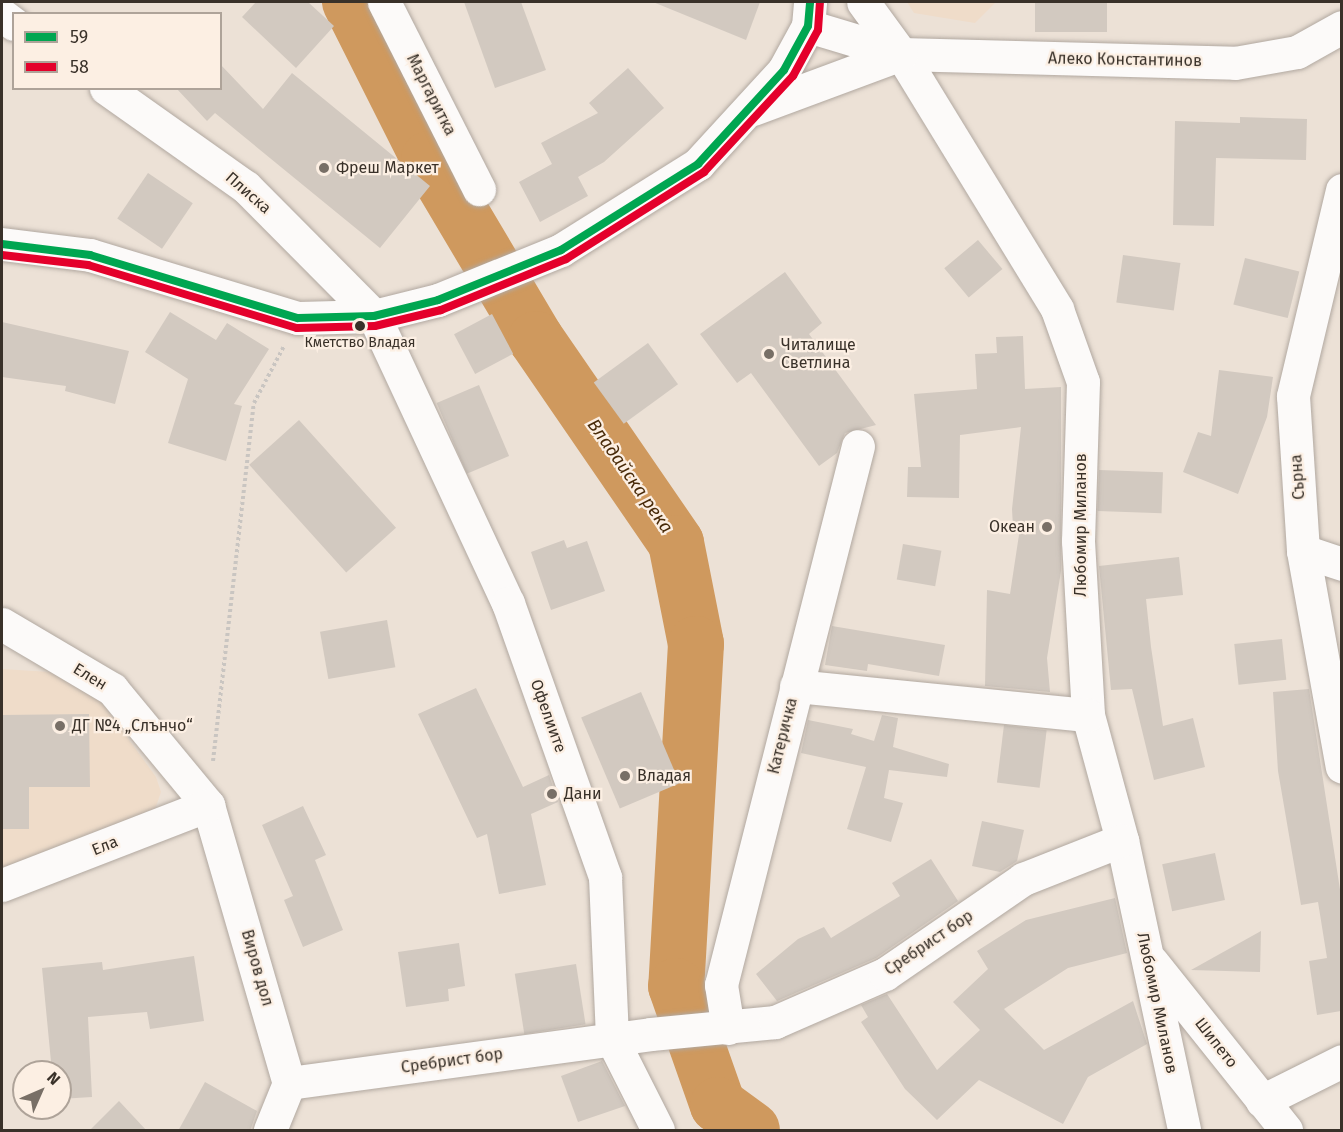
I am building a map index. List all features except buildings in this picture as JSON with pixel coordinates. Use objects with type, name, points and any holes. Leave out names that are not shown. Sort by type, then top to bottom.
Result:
[{"type":"street","name":"Маргаритка","points":[[384,2],[479,189]]},
{"type":"street","name":"Любомир Миланов","points":[[864,2],[901,54],[1057,309],[1083,382],[1078,541],[1088,715],[1122,840],[1184,1131]]},
{"type":"street","points":[[2,244],[90,255],[298,318],[374,316],[438,300],[561,250],[698,164],[751,110],[784,70],[809,14],[901,54]]},
{"type":"street","name":"Алеко Константинов","points":[[901,54],[1235,63],[1297,52],[1341,27]]},
{"type":"street","points":[[751,110],[901,54]]},
{"type":"street","name":"Плиска","points":[[109,90],[246,187],[374,316]]},
{"type":"street","name":"Сърна","points":[[1341,190],[1293,396],[1304,551],[1341,767]]},
{"type":"street","name":"Офелиите","points":[[374,316],[508,603],[605,877],[612,1039],[658,1131]]},
{"type":"street","name":"Катеричка","points":[[728,1028],[721,985],[858,446]]},
{"type":"street","points":[[1304,551],[1341,564]]},
{"type":"street","name":"Елен","points":[[2,624],[112,689],[208,805]]},
{"type":"street","points":[[796,686],[1088,715]]},
{"type":"street","name":"Ела","points":[[2,885],[208,805]]},
{"type":"street","name":"Виров дол","points":[[208,805],[289,1083]]},
{"type":"street","name":"Сребрист бор","points":[[289,1083],[651,1034],[775,1022],[885,974],[1023,879],[1122,840]]},
{"type":"street","name":"Шипето","points":[[1147,956],[1286,1131]]},
{"type":"street","points":[[1262,1101],[1341,1061]]},
{"type":"street","points":[[270,1131],[289,1083]]},
{"type":"path","points":[[208,805],[254,403],[298,318]]},
{"type":"shaded area","points":[[907,2],[996,2],[975,23],[914,13]]},
{"type":"shaded area","name":"ДГ №4 „Слънчо“","points":[[2,669],[81,674],[156,777],[161,792],[155,809],[2,873]]},
{"type":"waterway","name":"Владайска река","points":[[350,2],[429,159],[536,339],[676,543],[696,644],[676,986],[718,1105],[752,1130]]},
{"type":"transit line","name":"59","points":[[2,244],[90,255],[298,318],[374,316],[438,300],[561,250],[698,164],[784,70],[808,26],[810,2]]},
{"type":"transit line","name":"58","points":[[2,255],[88,265],[297,328],[375,326],[441,310],[566,259],[704,172],[793,76],[818,30],[820,3]]},
{"type":"place","name":"Фреш Маркет","points":[[324,168]]},
{"type":"place","name":"Кметство Владая","points":[[360,326]]},
{"type":"place","name":"Читалище Светлина","points":[[769,354]]},
{"type":"place","name":"Океан","points":[[1047,527]]},
{"type":"place","name":"ДГ №4 „Слънчо“","points":[[60,726]]},
{"type":"place","name":"Владая","points":[[625,776]]},
{"type":"place","name":"Дани","points":[[552,794]]}]
